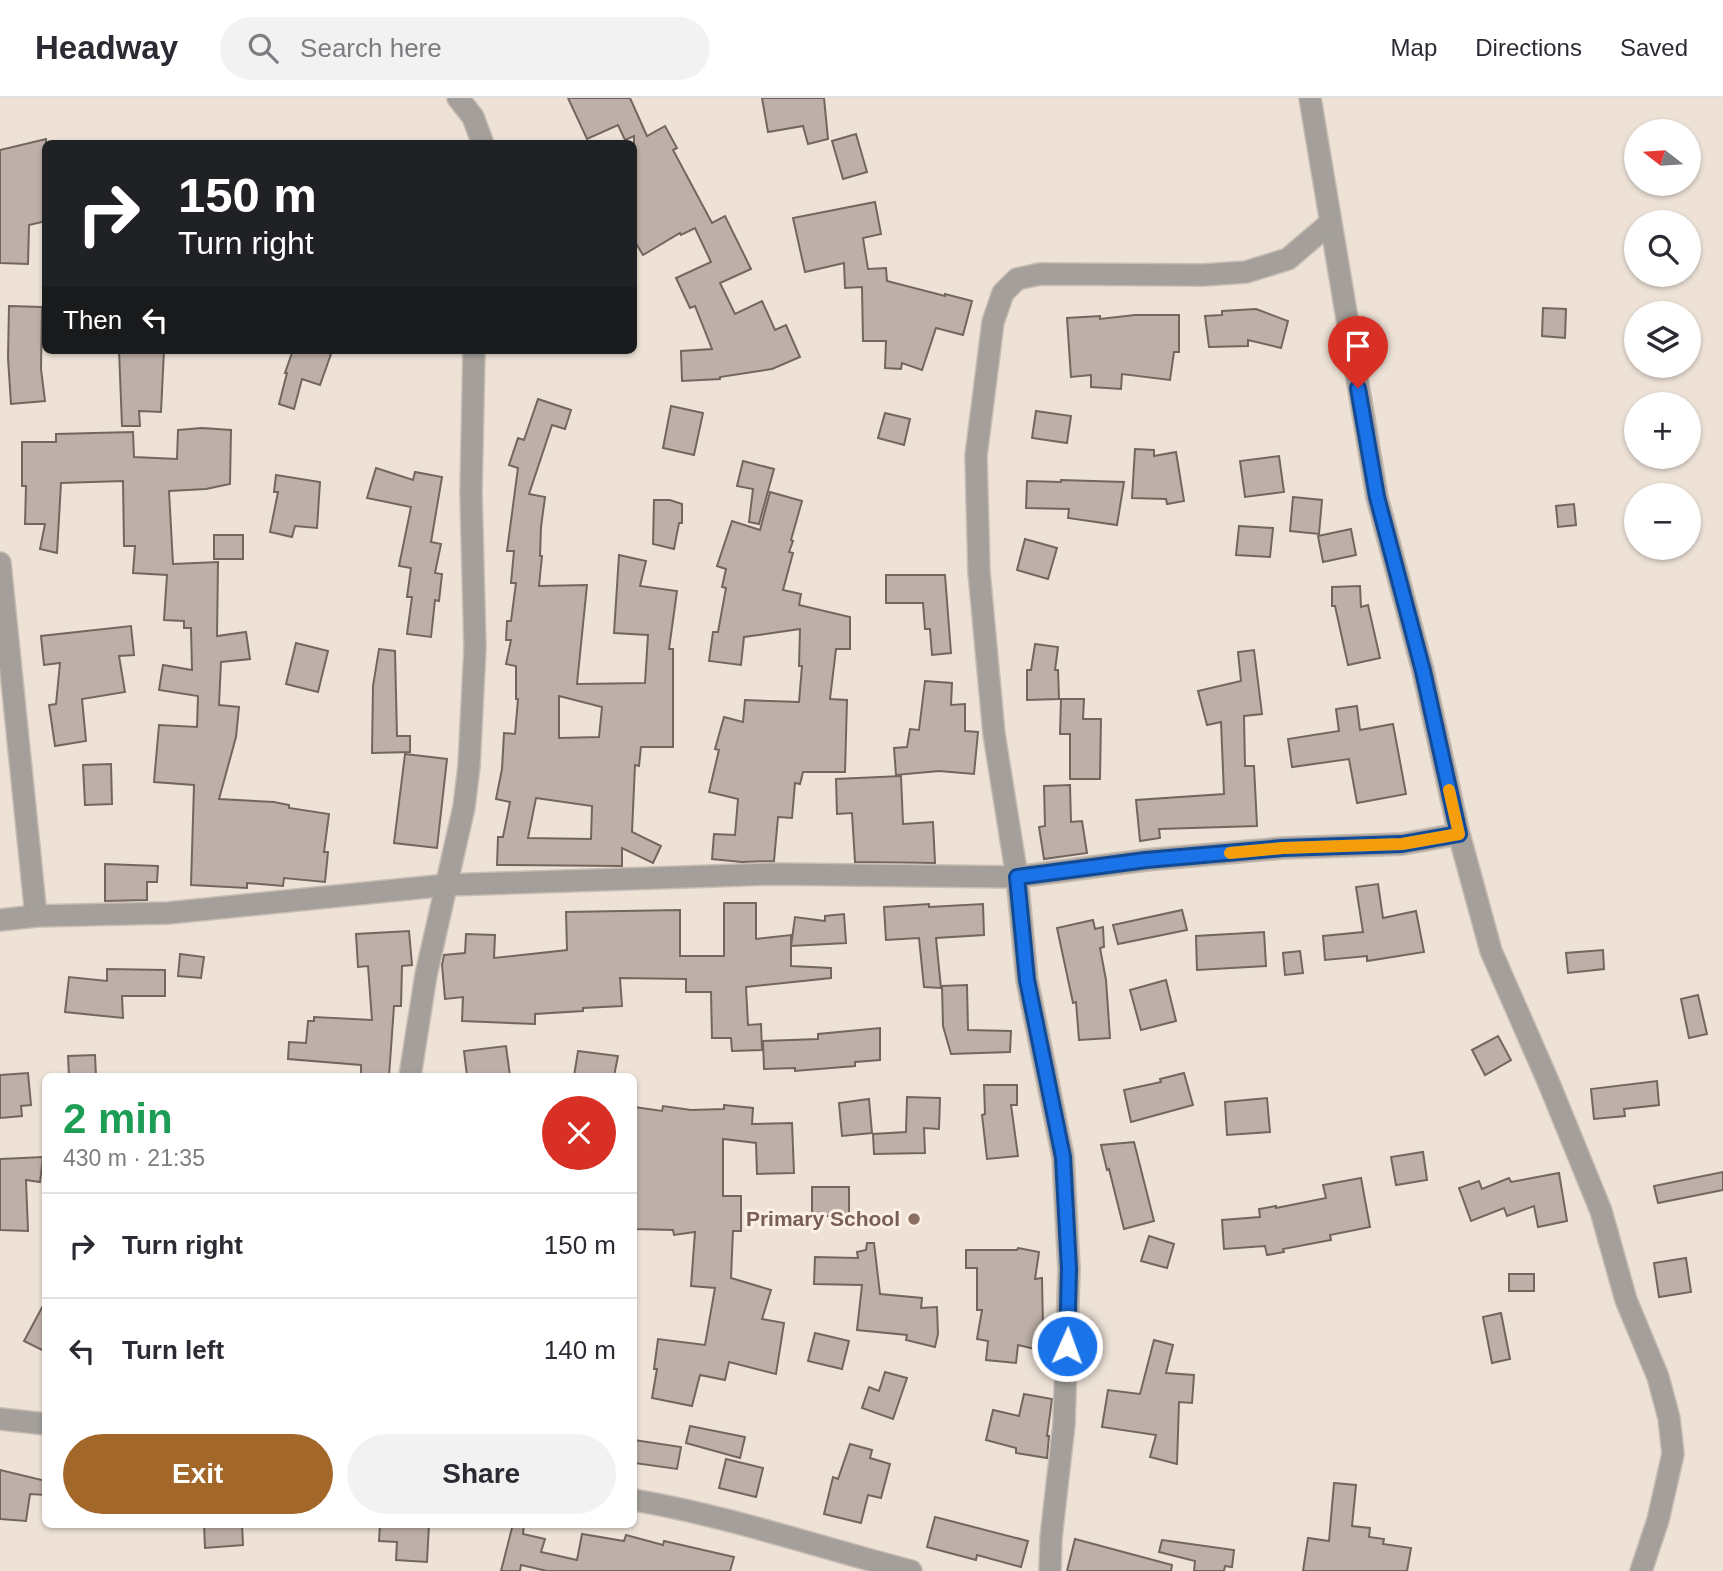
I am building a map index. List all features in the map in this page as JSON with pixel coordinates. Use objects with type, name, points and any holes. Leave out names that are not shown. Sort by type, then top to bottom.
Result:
[{"type":"street","points":[[458,98],[472,117],[481,140]]},
{"type":"street","points":[[1310,98],[1329,224],[1377,497],[1423,671],[1459,834],[1491,951],[1601,1211],[1626,1300],[1658,1377],[1669,1418],[1673,1454],[1658,1520],[1642,1571]]},
{"type":"street","points":[[1050,1571],[1051,1538],[1064,1424],[1069,1269],[1063,1157],[1027,980],[1017,877],[994,734],[979,572],[976,456],[993,322],[1003,293],[1017,279],[1040,274],[1202,275],[1246,272],[1288,259],[1329,224]]},
{"type":"street","points":[[410,1073],[426,975],[464,807],[469,766],[475,648],[471,493],[474,354]]},
{"type":"street","points":[[0,563],[36,916]]},
{"type":"street","points":[[0,920],[36,916],[168,913],[447,885],[773,874],[1017,877],[1146,860],[1283,848],[1402,844],[1459,834]]},
{"type":"street","points":[[0,1419],[42,1424]]},
{"type":"street","points":[[637,1501],[687,1509],[760,1527],[911,1571]]},
{"type":"building","points":[[568,98],[630,98],[647,136],[665,126],[677,148],[673,150],[712,223],[725,216],[751,269],[720,283],[735,314],[762,301],[775,330],[786,325],[800,357],[772,369],[720,379],[682,381],[681,351],[712,349],[695,306],[690,308],[676,278],[711,262],[695,228],[681,235],[680,233],[643,255],[637,245],[637,140],[634,140],[634,136],[625,140],[618,125],[587,139]]},
{"type":"building","points":[[762,98],[824,98],[828,139],[808,144],[803,126],[768,132]]},
{"type":"building","points":[[856,134],[867,172],[843,179],[832,141]]},
{"type":"building","points":[[46,139],[42,140],[42,222],[29,225],[28,264],[0,263],[0,150]]},
{"type":"building","points":[[875,202],[881,234],[863,238],[868,269],[886,268],[887,281],[972,301],[963,335],[936,328],[922,370],[902,363],[901,369],[885,368],[886,341],[863,341],[862,287],[845,288],[844,263],[805,272],[793,218]]},
{"type":"building","points":[[9,306],[42,307],[41,369],[45,401],[11,404]]},
{"type":"building","points":[[1543,308],[1566,309],[1565,338],[1542,336]]},
{"type":"building","points":[[1256,309],[1288,321],[1281,348],[1248,340],[1248,346],[1209,347],[1205,316],[1222,315],[1222,311]]},
{"type":"building","points":[[1135,315],[1179,315],[1179,352],[1174,352],[1170,380],[1122,374],[1121,389],[1091,387],[1091,375],[1071,377],[1067,318],[1100,316],[1100,319]]},
{"type":"building","points":[[119,354],[164,354],[161,412],[139,411],[140,426],[122,426]]},
{"type":"building","points":[[292,354],[331,354],[320,385],[302,379],[294,409],[279,404]]},
{"type":"building","points":[[538,399],[571,410],[565,429],[552,425],[529,494],[545,497],[539,586],[587,585],[577,684],[645,683],[648,635],[614,633],[619,555],[646,561],[640,586],[677,591],[669,649],[673,649],[673,747],[641,747],[639,766],[635,765],[632,832],[661,846],[653,863],[622,848],[622,866],[497,865],[498,837],[503,837],[510,802],[496,799],[502,769],[504,733],[515,734],[518,699],[516,666],[506,664],[511,640],[506,640],[507,621],[511,621],[516,583],[511,583],[514,551],[507,551],[518,468],[509,465],[518,438],[524,440]],"holes":[[[559,696],[602,707],[599,737],[559,738]],[[536,798],[592,806],[591,839],[528,838]]]},
{"type":"building","points":[[671,406],[703,413],[694,455],[663,448]]},
{"type":"building","points":[[1036,411],[1071,416],[1067,443],[1032,438]]},
{"type":"building","points":[[885,413],[910,419],[904,445],[878,438]]},
{"type":"building","points":[[178,430],[231,430],[230,484],[206,489],[169,491],[173,564],[218,562],[217,636],[246,632],[250,659],[221,662],[219,705],[239,707],[236,737],[219,799],[274,802],[289,805],[289,808],[329,814],[324,852],[328,852],[325,882],[284,878],[283,886],[247,883],[247,888],[191,885],[194,785],[154,782],[159,725],[197,727],[198,696],[159,690],[163,665],[192,670],[191,628],[184,628],[184,621],[164,620],[167,575],[133,573],[135,546],[124,546],[123,481],[61,483],[57,553],[40,549],[45,524],[25,524],[26,486],[22,486],[22,442],[56,442],[56,434],[133,432],[134,457],[177,459]]},
{"type":"building","points":[[1135,449],[1154,450],[1154,456],[1176,452],[1184,501],[1167,504],[1166,499],[1132,498]]},
{"type":"building","points":[[1279,456],[1284,492],[1245,497],[1240,461]]},
{"type":"building","points":[[743,461],[774,469],[759,524],[749,522],[753,489],[737,486]]},
{"type":"building","points":[[376,468],[413,480],[415,472],[442,477],[431,542],[441,544],[435,573],[442,574],[439,601],[435,600],[431,637],[407,634],[412,597],[407,597],[411,568],[399,566],[411,507],[367,498]]},
{"type":"building","points":[[276,475],[320,482],[317,528],[295,526],[292,537],[270,532],[278,492],[274,492]]},
{"type":"building","points":[[1027,481],[1124,482],[1117,525],[1068,518],[1069,509],[1026,508]]},
{"type":"building","points":[[770,492],[802,501],[791,540],[793,541],[789,552],[793,553],[783,590],[801,594],[799,605],[850,617],[850,649],[836,649],[830,699],[847,700],[845,772],[803,772],[800,784],[795,783],[792,818],[778,817],[774,861],[712,859],[714,834],[735,835],[738,799],[709,792],[719,750],[715,749],[724,717],[743,722],[745,700],[799,702],[802,666],[799,666],[800,629],[744,637],[741,665],[709,661],[713,632],[718,632],[726,588],[722,587],[726,569],[717,566],[732,521],[760,530]]},
{"type":"building","points":[[1293,497],[1322,500],[1319,534],[1290,531]]},
{"type":"building","points":[[654,500],[670,500],[682,504],[682,523],[679,523],[674,549],[653,544]]},
{"type":"building","points":[[1574,504],[1576,525],[1558,527],[1556,506]]},
{"type":"building","points":[[1239,526],[1273,528],[1270,557],[1236,555]]},
{"type":"building","points":[[1351,529],[1356,555],[1323,562],[1318,536]]},
{"type":"building","points":[[214,535],[243,535],[243,559],[214,559]]},
{"type":"building","points":[[1025,539],[1057,548],[1048,579],[1017,570]]},
{"type":"building","points":[[886,575],[945,575],[951,653],[932,655],[930,629],[925,629],[923,603],[886,603]]},
{"type":"building","points":[[1360,586],[1361,607],[1368,605],[1380,658],[1348,665],[1335,606],[1332,606],[1332,587]]},
{"type":"building","points":[[131,626],[134,655],[119,656],[125,692],[82,699],[86,741],[55,746],[49,705],[56,704],[60,663],[44,665],[41,636]]},
{"type":"building","points":[[296,643],[328,651],[318,692],[286,684]]},
{"type":"building","points":[[1035,644],[1058,647],[1055,670],[1058,670],[1059,699],[1027,700],[1027,670],[1031,670]]},
{"type":"building","points":[[379,649],[395,651],[397,736],[410,736],[410,752],[372,753],[373,686]]},
{"type":"building","points":[[1254,650],[1262,714],[1244,716],[1245,766],[1254,766],[1257,826],[1159,829],[1160,838],[1140,841],[1136,800],[1224,794],[1221,722],[1207,725],[1198,691],[1241,681],[1238,652]]},
{"type":"building","points":[[925,681],[952,683],[951,705],[965,704],[965,731],[978,732],[974,774],[939,771],[896,775],[894,748],[907,747],[910,729],[919,730]]},
{"type":"building","points":[[1061,699],[1084,699],[1083,719],[1101,719],[1100,779],[1070,779],[1070,734],[1060,734]]},
{"type":"building","points":[[1357,706],[1360,730],[1393,724],[1406,794],[1357,803],[1349,759],[1292,767],[1288,739],[1339,731],[1336,709]]},
{"type":"building","points":[[405,754],[447,759],[437,848],[394,843]]},
{"type":"building","points":[[111,764],[112,804],[85,805],[83,765]]},
{"type":"building","points":[[901,776],[903,824],[933,822],[935,863],[855,862],[852,813],[837,814],[836,779]]},
{"type":"building","points":[[1070,785],[1071,822],[1082,821],[1087,853],[1044,859],[1039,827],[1045,826],[1044,786]]},
{"type":"building","points":[[105,864],[158,866],[157,882],[147,882],[147,900],[105,901]]},
{"type":"building","points":[[1378,884],[1383,918],[1416,911],[1424,952],[1367,961],[1367,956],[1325,960],[1323,936],[1363,932],[1356,887]]},
{"type":"building","points":[[724,903],[756,903],[756,939],[791,935],[791,966],[831,968],[831,978],[746,987],[748,1025],[761,1024],[762,1050],[732,1051],[731,1038],[712,1038],[711,992],[686,992],[686,979],[620,978],[622,1006],[535,1014],[535,1024],[462,1021],[463,997],[445,999],[442,965],[444,955],[465,953],[466,934],[495,935],[494,958],[567,950],[566,912],[680,910],[680,956],[724,956]]},
{"type":"building","points":[[929,904],[929,907],[983,904],[984,935],[936,938],[941,988],[924,987],[919,938],[886,940],[884,907]]},
{"type":"building","points":[[1182,910],[1187,930],[1118,944],[1113,925]]},
{"type":"building","points":[[844,914],[846,943],[791,946],[795,917],[825,921],[825,916]]},
{"type":"building","points":[[1093,920],[1095,929],[1103,927],[1104,947],[1100,948],[1106,980],[1110,1038],[1079,1040],[1076,1002],[1073,1003],[1057,928]]},
{"type":"building","points":[[409,931],[412,965],[402,966],[401,1006],[394,1006],[389,1073],[361,1073],[361,1065],[288,1059],[289,1042],[306,1043],[308,1021],[314,1021],[314,1017],[372,1020],[368,966],[358,967],[356,934]]},
{"type":"building","points":[[1264,932],[1266,966],[1197,970],[1196,936]]},
{"type":"building","points":[[1603,950],[1604,969],[1568,973],[1566,953]]},
{"type":"building","points":[[1300,951],[1303,973],[1285,975],[1283,953]]},
{"type":"building","points":[[180,954],[204,957],[201,978],[178,976]]},
{"type":"building","points":[[107,969],[165,970],[165,996],[122,996],[123,1018],[65,1012],[69,977],[107,981]]},
{"type":"building","points":[[1166,980],[1176,1021],[1141,1030],[1130,990]]},
{"type":"building","points":[[967,985],[968,1030],[1011,1031],[1010,1052],[951,1054],[943,1026],[942,986]]},
{"type":"building","points":[[1698,995],[1707,1034],[1689,1038],[1681,999]]},
{"type":"building","points":[[880,1028],[880,1060],[855,1062],[855,1066],[795,1071],[795,1068],[764,1069],[763,1041],[818,1039],[818,1034]]},
{"type":"building","points":[[1498,1036],[1511,1060],[1485,1075],[1472,1050]]},
{"type":"building","points":[[506,1046],[510,1073],[467,1073],[464,1051]]},
{"type":"building","points":[[578,1051],[618,1056],[615,1073],[574,1073]]},
{"type":"building","points":[[95,1055],[96,1073],[69,1073],[68,1056]]},
{"type":"building","points":[[28,1073],[31,1105],[21,1106],[22,1116],[0,1118],[0,1075]]},
{"type":"building","points":[[1184,1073],[1193,1105],[1131,1122],[1124,1090],[1161,1082],[1160,1079]]},
{"type":"building","points":[[1657,1081],[1659,1105],[1624,1109],[1625,1116],[1594,1119],[1591,1089]]},
{"type":"building","points":[[984,1085],[1017,1085],[1017,1105],[1011,1105],[1018,1156],[987,1159],[982,1115],[985,1114]]},
{"type":"building","points":[[907,1097],[940,1098],[939,1129],[924,1128],[925,1153],[874,1154],[873,1134],[906,1132]]},
{"type":"building","points":[[1267,1098],[1270,1132],[1227,1135],[1225,1102]]},
{"type":"building","points":[[869,1099],[872,1133],[842,1136],[839,1103]]},
{"type":"building","points":[[724,1105],[753,1108],[752,1124],[792,1123],[794,1173],[757,1174],[756,1143],[723,1139],[723,1196],[741,1196],[741,1231],[733,1231],[731,1278],[771,1290],[762,1319],[784,1323],[776,1374],[729,1362],[725,1380],[700,1375],[692,1406],[652,1398],[658,1339],[705,1345],[715,1288],[691,1286],[695,1232],[674,1235],[673,1230],[637,1229],[637,1107],[662,1111],[663,1106],[691,1110],[724,1109]]},
{"type":"building","points":[[1134,1142],[1154,1221],[1124,1229],[1101,1145]]},
{"type":"building","points":[[1423,1152],[1427,1180],[1396,1185],[1391,1157]]},
{"type":"building","points":[[42,1157],[40,1182],[26,1180],[28,1231],[0,1230],[0,1159]]},
{"type":"building","points":[[1723,1172],[1723,1190],[1658,1203],[1654,1186]]},
{"type":"building","points":[[1559,1173],[1567,1221],[1538,1227],[1534,1206],[1507,1216],[1504,1208],[1471,1221],[1459,1188],[1479,1181],[1482,1189],[1509,1178],[1511,1182]]},
{"type":"building","points":[[1361,1178],[1370,1227],[1330,1235],[1331,1240],[1283,1249],[1284,1252],[1267,1255],[1265,1246],[1224,1249],[1222,1220],[1260,1217],[1259,1209],[1326,1198],[1323,1185]]},
{"type":"building","points":[[812,1187],[849,1187],[849,1216],[812,1216]]},
{"type":"building","points":[[1149,1236],[1174,1244],[1167,1268],[1141,1261]]},
{"type":"building","points":[[867,1243],[874,1243],[880,1294],[922,1298],[921,1308],[937,1307],[938,1334],[935,1347],[906,1340],[907,1335],[857,1330],[862,1285],[814,1284],[815,1257],[858,1258],[857,1252],[866,1250]]},
{"type":"building","points":[[1018,1248],[1039,1252],[1035,1279],[1042,1278],[1043,1328],[1053,1330],[1048,1352],[1018,1345],[1016,1363],[986,1360],[988,1341],[977,1339],[982,1310],[977,1310],[977,1268],[966,1268],[966,1250]]},
{"type":"building","points":[[1686,1258],[1691,1292],[1659,1297],[1654,1263]]},
{"type":"building","points":[[1509,1274],[1534,1274],[1534,1291],[1509,1291]]},
{"type":"building","points":[[42,1307],[42,1350],[24,1341]]},
{"type":"building","points":[[1501,1313],[1510,1359],[1492,1363],[1483,1317]]},
{"type":"building","points":[[815,1333],[849,1341],[842,1369],[808,1361]]},
{"type":"building","points":[[1154,1340],[1173,1345],[1166,1373],[1194,1375],[1192,1403],[1179,1402],[1177,1464],[1150,1457],[1156,1435],[1102,1427],[1108,1390],[1140,1394]]},
{"type":"building","points":[[885,1372],[907,1378],[893,1419],[862,1408],[869,1387],[879,1391]]},
{"type":"building","points":[[1024,1394],[1052,1399],[1047,1458],[1016,1453],[1016,1448],[986,1440],[993,1410],[1019,1416]]},
{"type":"building","points":[[690,1426],[745,1437],[740,1458],[686,1443]]},
{"type":"building","points":[[637,1440],[681,1447],[677,1469],[637,1463]]},
{"type":"building","points":[[850,1444],[872,1450],[870,1458],[890,1464],[881,1498],[868,1495],[861,1523],[824,1514],[833,1477],[838,1479]]},
{"type":"building","points":[[726,1459],[763,1468],[756,1497],[719,1488]]},
{"type":"building","points":[[0,1470],[42,1480],[42,1495],[30,1494],[26,1521],[0,1519]]},
{"type":"building","points":[[1334,1483],[1356,1485],[1352,1526],[1370,1528],[1369,1537],[1384,1539],[1383,1544],[1411,1548],[1407,1571],[1303,1571],[1308,1538],[1329,1541]]},
{"type":"building","points":[[935,1517],[1028,1541],[1021,1567],[977,1555],[976,1560],[927,1547]]},
{"type":"building","points":[[204,1528],[242,1528],[243,1545],[205,1548]]},
{"type":"building","points":[[380,1528],[429,1528],[427,1562],[396,1560],[397,1542],[379,1541]]},
{"type":"building","points":[[512,1528],[524,1528],[523,1534],[545,1539],[541,1552],[577,1560],[582,1534],[624,1541],[626,1535],[663,1545],[664,1541],[734,1557],[730,1571],[547,1571],[521,1565],[520,1571],[501,1571]]},
{"type":"building","points":[[1075,1539],[1172,1565],[1171,1571],[1067,1571]]},
{"type":"building","points":[[1162,1540],[1234,1550],[1232,1567],[1225,1566],[1224,1571],[1194,1571],[1195,1561],[1159,1552]]},
{"type":"slow traffic","points":[[1230,853],[1283,848],[1402,844],[1459,834],[1449,790]]},
{"type":"place","name":"Primary School","points":[[914,1219]]},
{"type":"route","points":[[1067,1346],[1069,1269],[1063,1157],[1027,980],[1017,877],[1146,860],[1283,848],[1402,844],[1459,834],[1423,671],[1377,497],[1358,388]]}]
